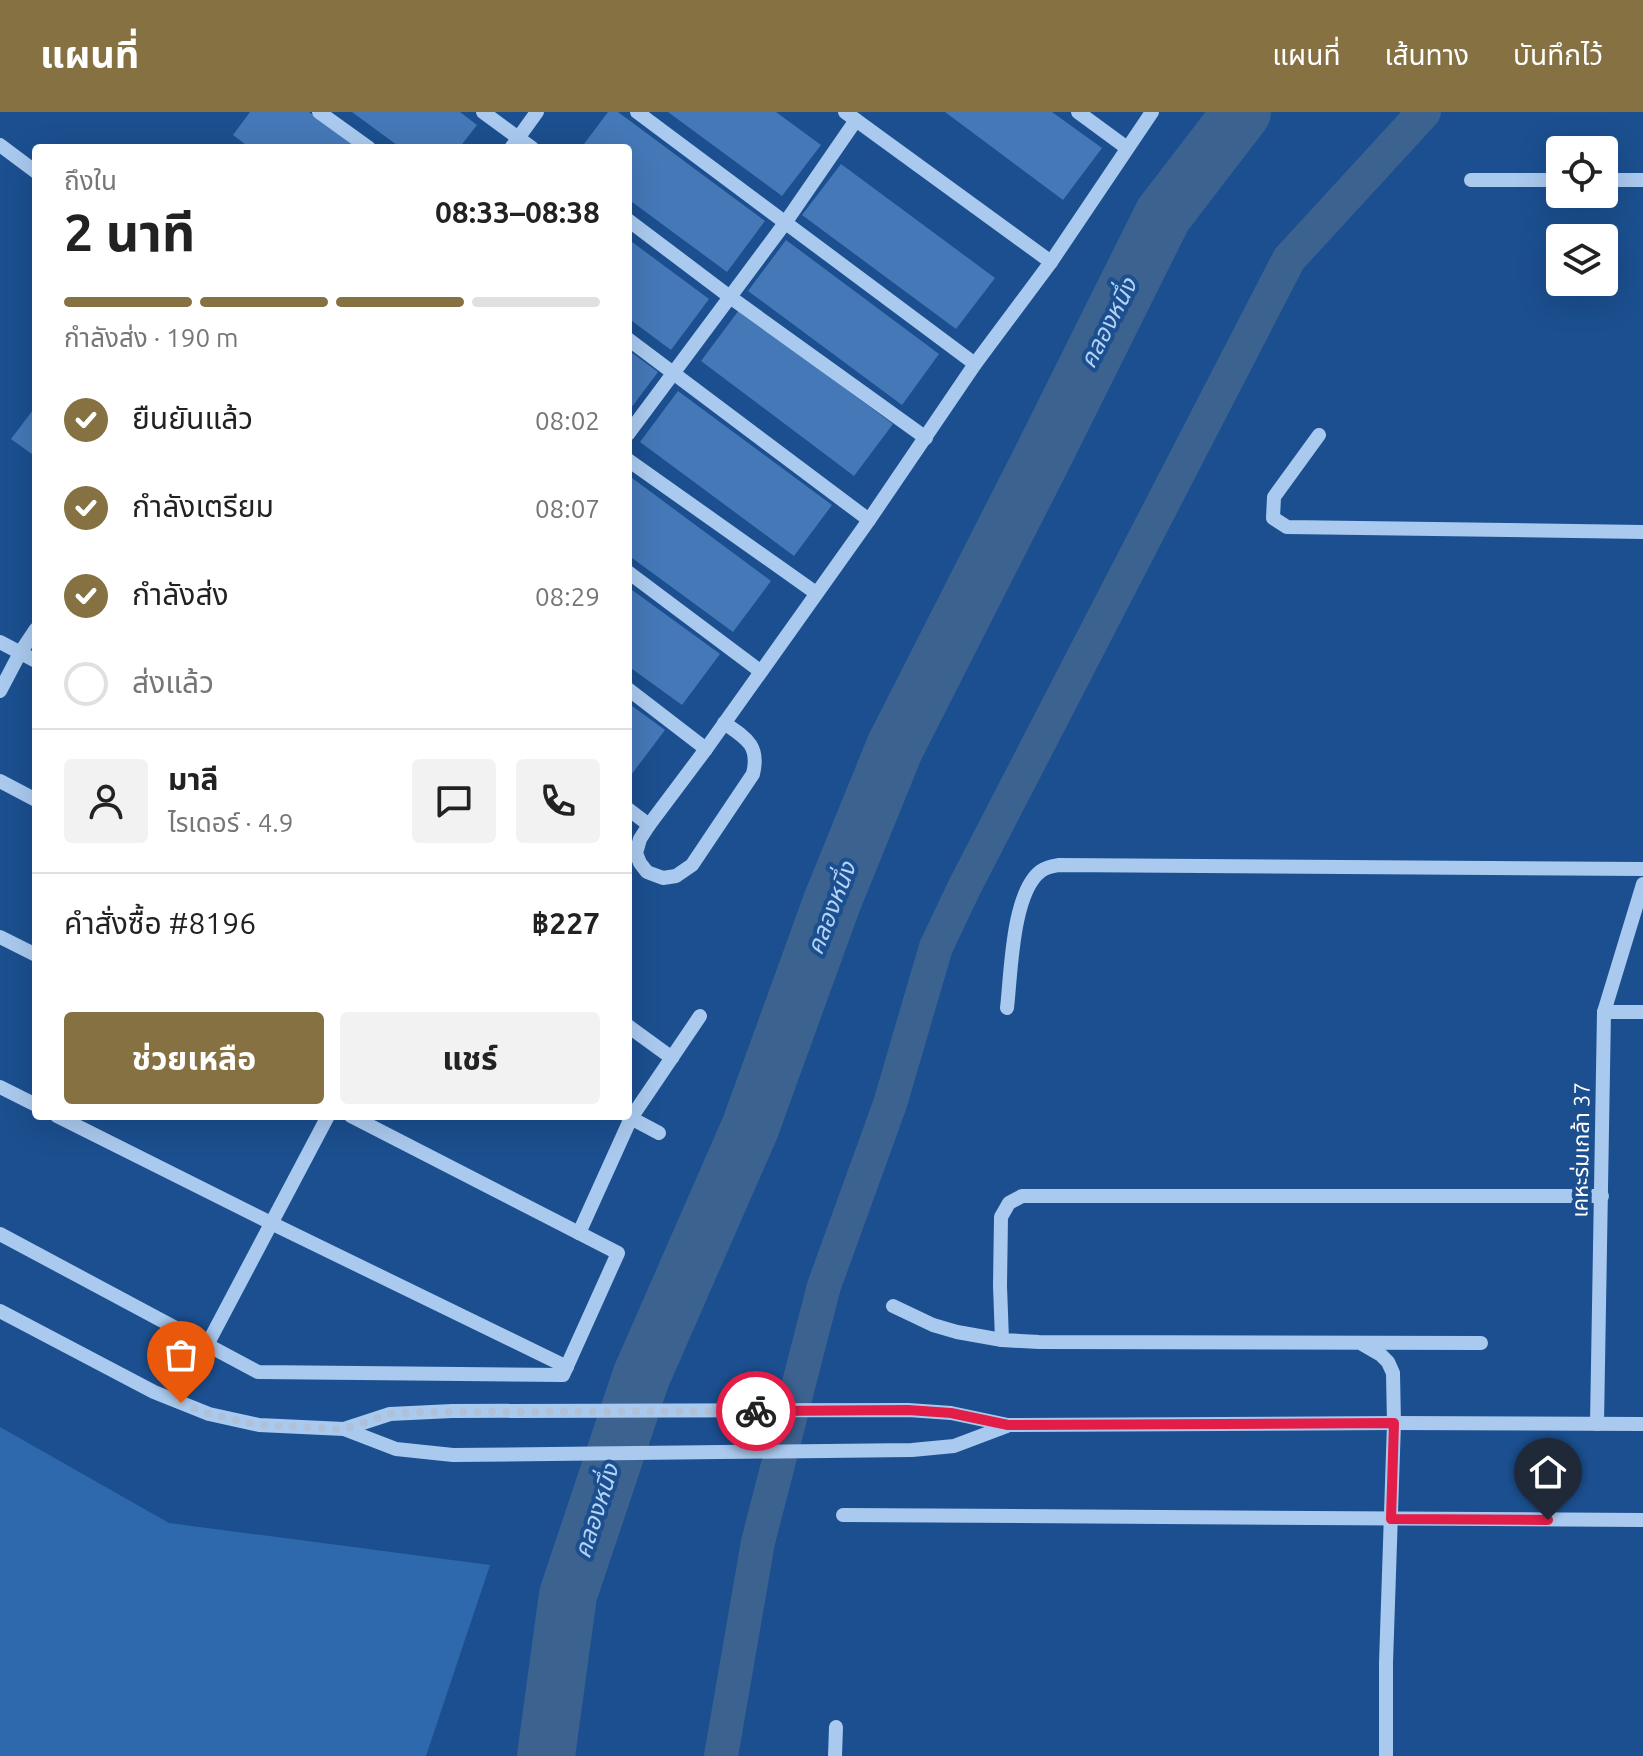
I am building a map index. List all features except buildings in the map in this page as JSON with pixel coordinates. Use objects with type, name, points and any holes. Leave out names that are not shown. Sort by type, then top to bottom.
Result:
[{"type":"street","points":[[319,112],[363,144]]},
{"type":"street","points":[[483,112],[515,143],[537,112]]},
{"type":"street","points":[[637,112],[975,364]]},
{"type":"street","points":[[1078,112],[1127,148]]},
{"type":"street","points":[[724,723],[747,739],[753,749],[756,762],[753,774],[692,865],[676,876],[663,878],[647,872],[636,853],[649,825],[869,520],[975,364],[1051,262],[1152,112]]},
{"type":"street","points":[[632,429],[785,223],[851,116],[1051,262]]},
{"type":"street","points":[[0,145],[32,169]]},
{"type":"street","points":[[1471,180],[1546,180]]},
{"type":"street","points":[[1618,180],[1643,180]]},
{"type":"street","points":[[632,223],[926,438]]},
{"type":"street","points":[[632,342],[869,520]]},
{"type":"street","points":[[1319,435],[1274,497],[1273,518],[1287,527],[1643,532]]},
{"type":"street","points":[[632,463],[816,593]]},
{"type":"street","points":[[632,575],[760,671]]},
{"type":"street","points":[[0,691],[32,635]]},
{"type":"street","points":[[0,642],[32,659]]},
{"type":"street","points":[[632,692],[706,749]]},
{"type":"street","points":[[0,781],[32,798]]},
{"type":"street","points":[[632,812],[649,825]]},
{"type":"street","points":[[1007,1008],[1021,902],[1030,882],[1042,869],[1059,865],[1643,869]]},
{"type":"street","name":"เคหะร่มเกล้า 37","points":[[1597,1424],[1604,1012],[1643,884]]},
{"type":"street","points":[[0,937],[32,953]]},
{"type":"street","points":[[1604,1012],[1643,1012]]},
{"type":"street","points":[[632,1113],[700,1016]]},
{"type":"street","points":[[632,1029],[672,1058]]},
{"type":"street","points":[[0,1087],[32,1103]]},
{"type":"street","points":[[632,1119],[659,1133]]},
{"type":"street","points":[[65,1120],[567,1367]]},
{"type":"street","points":[[207,1345],[326,1120]]},
{"type":"street","points":[[0,1234],[258,1372],[563,1375],[618,1253],[359,1120]]},
{"type":"street","points":[[579,1233],[628,1120]]},
{"type":"street","points":[[1002,1340],[1001,1217],[1009,1203],[1022,1196],[1602,1196]]},
{"type":"street","points":[[893,1306],[933,1325],[1002,1340],[1481,1343]]},
{"type":"street","points":[[0,1311],[154,1392],[209,1414],[259,1425],[344,1429],[396,1449],[453,1455],[912,1450],[954,1446],[1008,1425]]},
{"type":"street","points":[[1360,1343],[1381,1355],[1393,1373],[1386,1756]]},
{"type":"street","points":[[344,1429],[390,1414],[452,1411],[908,1410],[951,1413],[1008,1425],[1643,1424]]},
{"type":"street","points":[[843,1515],[1643,1520]]},
{"type":"street","points":[[835,1756],[836,1727]]},
{"type":"shaded area","points":[[0,1427],[169,1523],[490,1565],[426,1756],[0,1756]]},
{"type":"waterway","name":"คลองหนึ่ง","points":[[546,1756],[568,1595],[641,1377],[750,1128],[832,902],[895,747],[1163,215],[1242,112]]},
{"type":"waterway","points":[[721,1756],[758,1542],[824,1286],[890,1104],[936,947],[1289,259],[1424,112]]},
{"type":"way so far","points":[[181,1403],[209,1414],[259,1425],[344,1429],[390,1414],[421,1412],[756,1411]]},
{"type":"route","points":[[756,1411],[908,1410],[951,1413],[1008,1425],[1394,1423],[1391,1519],[1548,1520]]}]
